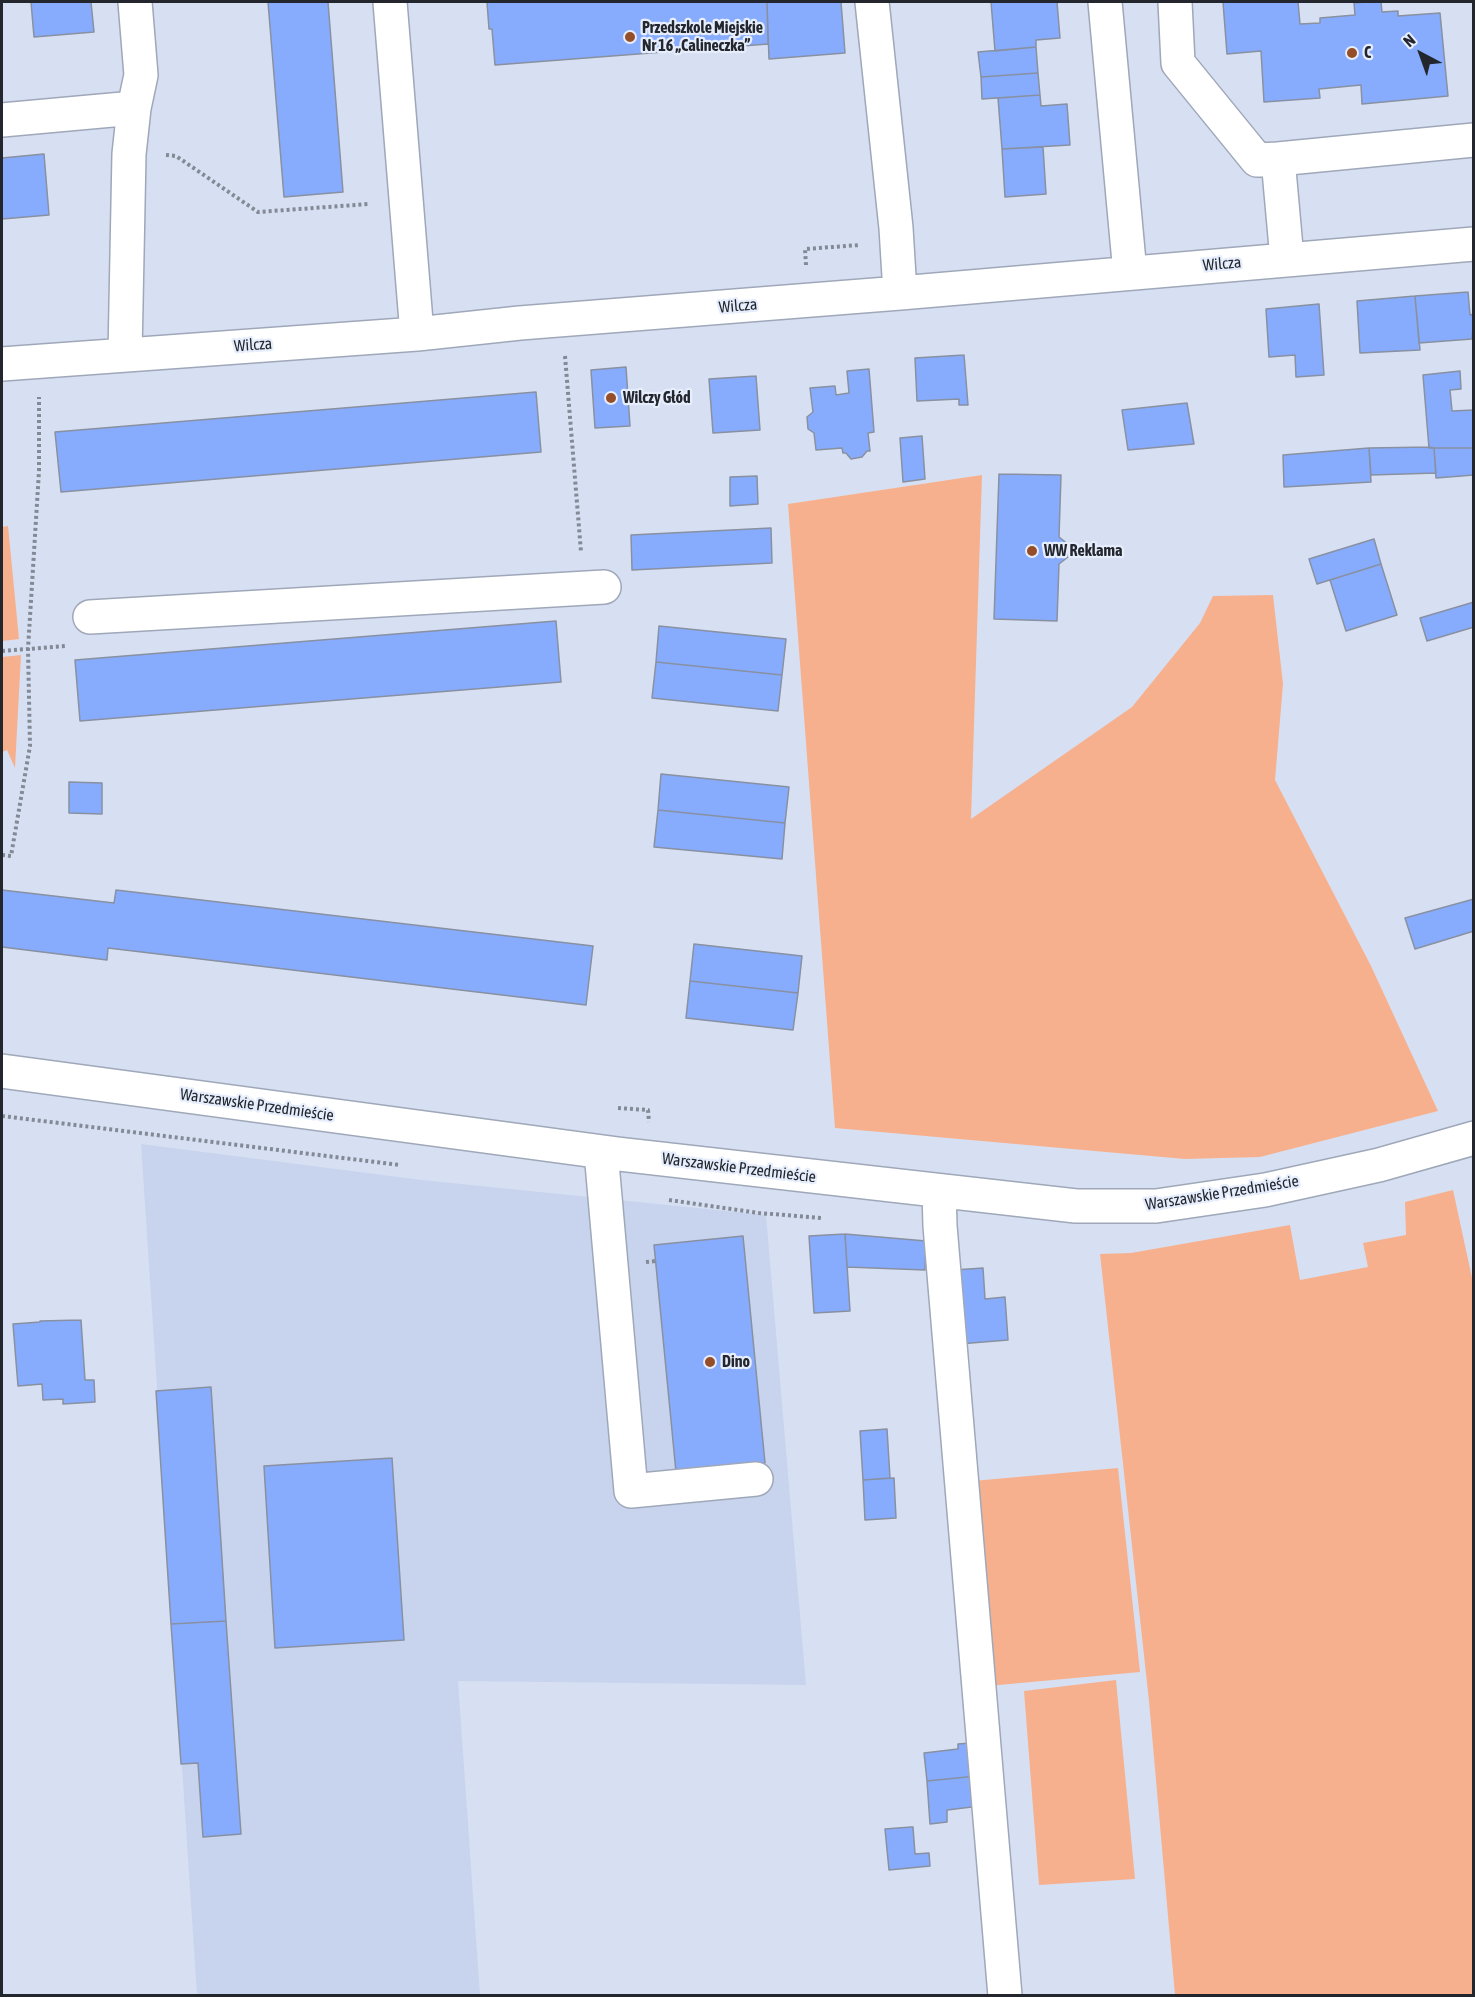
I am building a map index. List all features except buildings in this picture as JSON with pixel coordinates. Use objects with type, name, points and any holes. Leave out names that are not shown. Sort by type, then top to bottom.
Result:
[{"type":"street","points":[[125,354],[129,153],[134,108],[141,75],[135,2]]},
{"type":"street","points":[[390,2],[417,333]]},
{"type":"street","points":[[873,2],[896,228],[900,293]]},
{"type":"street","points":[[1105,2],[1130,273]]},
{"type":"street","points":[[1175,2],[1178,63],[1257,160],[1473,140]]},
{"type":"street","points":[[2,120],[134,108]]},
{"type":"street","points":[[1278,159],[1287,258]]},
{"type":"street","name":"Wilcza","points":[[2,364],[417,333],[1473,244]]},
{"type":"street","points":[[90,617],[604,587]]},
{"type":"street","name":"Warszawskie Przedmieście","points":[[2,1071],[602,1152],[1076,1206],[1156,1206],[1265,1190],[1368,1167],[1473,1138]]},
{"type":"street","points":[[602,1152],[631,1491],[756,1479]]},
{"type":"street","points":[[939,1191],[941,1238],[1005,1995]]},
{"type":"path","points":[[129,153],[176,156],[258,212],[373,204]]},
{"type":"path","points":[[565,349],[582,560]]},
{"type":"path","points":[[2,855],[10,856],[30,746],[28,649],[39,471],[39,394]]},
{"type":"shaded area","points":[[982,475],[971,819],[1132,707],[1200,623],[1213,596],[1273,595],[1283,684],[1275,780],[1371,966],[1438,1111],[1260,1157],[1185,1159],[835,1128],[788,504]]},
{"type":"shaded area","points":[[8,526],[19,639],[2,641],[2,527]]},
{"type":"shaded area","points":[[21,655],[15,768],[7,750],[2,752],[2,657]]},
{"type":"shaded area","points":[[141,1144],[422,1180],[766,1215],[806,1685],[458,1681],[480,1995],[197,1995]]},
{"type":"shaded area","points":[[1453,1190],[1474,1287],[1473,1995],[1175,1995],[1149,1701],[1100,1254],[1131,1253],[1290,1225],[1300,1280],[1368,1267],[1363,1243],[1406,1235],[1405,1202]]},
{"type":"shaded area","points":[[1118,1468],[1140,1672],[988,1686],[973,1481]]},
{"type":"shaded area","points":[[1116,1680],[1135,1879],[1039,1885],[1024,1691]]},
{"type":"place","name":"Przedszkole Miejskie Nr 16 „Calineczka”","points":[[630,37]]},
{"type":"place","name":"C","points":[[1352,53]]},
{"type":"place","name":"Wilczy Głód","points":[[611,398]]},
{"type":"place","name":"WW Reklama","points":[[1032,551]]},
{"type":"place","name":"Dino","points":[[710,1362]]}]
